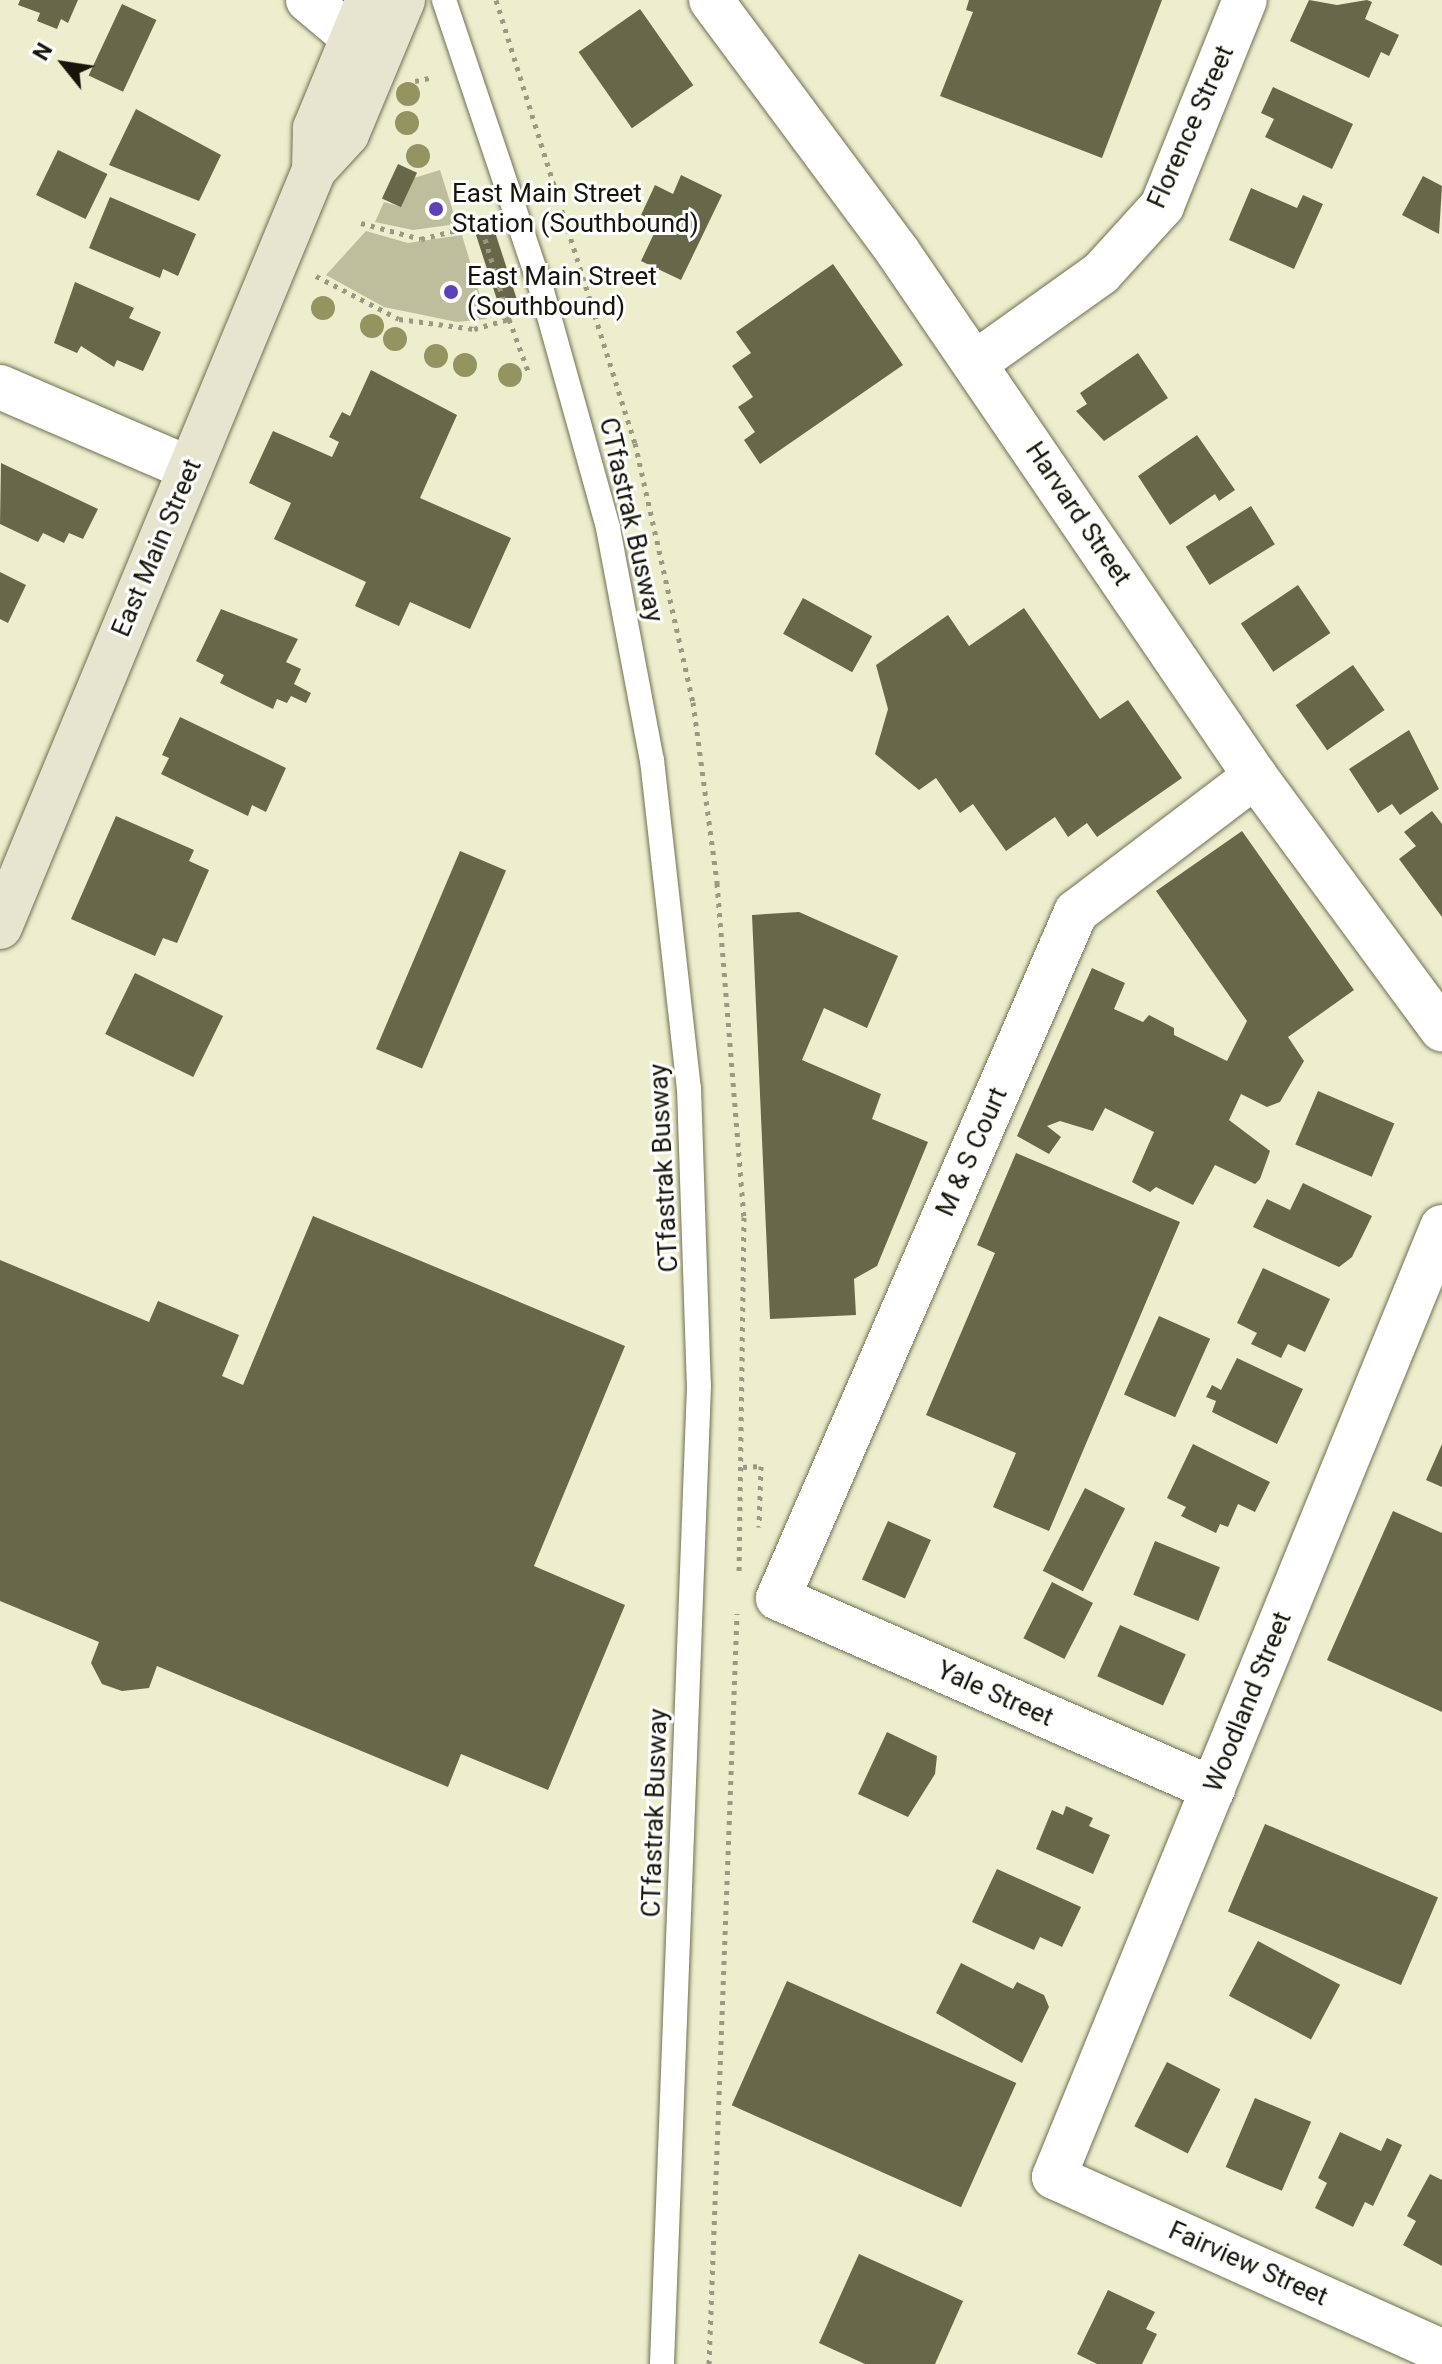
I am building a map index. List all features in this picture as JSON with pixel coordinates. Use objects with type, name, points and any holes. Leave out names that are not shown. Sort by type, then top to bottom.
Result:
[{"type":"main road","name":"East Main Street","points":[[0,927],[314,170],[347,134],[403,0]]},
{"type":"main road","name":"East Main Street","points":[[314,170],[313,134],[360,18]]},
{"type":"street","points":[[308,0],[360,18]]},
{"type":"street","name":"Harvard Street","points":[[711,0],[975,363],[1255,776],[1442,1030]]},
{"type":"street","name":"Florence Street","points":[[975,363],[1101,273],[1162,206],[1245,0]]},
{"type":"street","points":[[0,387],[190,469]]},
{"type":"street","name":"M & S Court","points":[[778,1598],[1076,912],[1255,776]]},
{"type":"street","name":"Woodland Street","points":[[1054,2177],[1442,1227]]},
{"type":"street","name":"Yale Street","points":[[778,1598],[1213,1789]]},
{"type":"street","name":"Fairview Street","points":[[1054,2177],[1442,2351]]},
{"type":"lane","name":"CTfastrak Busway","points":[[444,0],[542,291],[608,528],[652,760],[689,1088],[699,1386],[662,2364]]},
{"type":"path","points":[[477,210],[509,319],[532,376]]},
{"type":"path","points":[[361,223],[421,239],[481,224]]},
{"type":"path","points":[[315,276],[371,310],[413,322],[474,329],[509,319]]},
{"type":"green space","points":[[440,170],[457,224],[413,230],[375,222],[384,202],[401,207],[414,178]]},
{"type":"green space","points":[[366,231],[408,243],[462,235],[487,319],[457,322],[384,307],[326,275]]},
{"type":"building","points":[[20,0],[78,0],[68,23],[61,19],[57,29],[37,21],[40,13],[18,5]]},
{"type":"building","points":[[969,0],[1162,0],[1102,158],[940,96],[973,12],[966,10]]},
{"type":"building","points":[[1309,0],[1337,5],[1367,0],[1372,2],[1365,19],[1399,35],[1389,56],[1381,52],[1369,78],[1290,41]]},
{"type":"building","points":[[122,4],[156,20],[123,92],[89,76]]},
{"type":"building","points":[[640,9],[693,85],[632,128],[579,52]]},
{"type":"building","points":[[1273,87],[1353,124],[1332,169],[1265,137],[1274,119],[1261,113]]},
{"type":"building","points":[[136,109],[221,155],[199,201],[109,165]]},
{"type":"building","points":[[58,150],[107,174],[86,219],[36,195]]},
{"type":"building","points":[[398,164],[417,173],[401,207],[382,198]]},
{"type":"building","points":[[681,175],[722,195],[681,280],[641,261],[659,223],[641,215],[655,185],[673,194]]},
{"type":"building","points":[[1423,176],[1442,186],[1439,234],[1402,215]]},
{"type":"building","points":[[1251,188],[1297,208],[1303,195],[1323,204],[1294,269],[1229,240]]},
{"type":"building","points":[[110,197],[196,234],[178,276],[163,269],[160,278],[89,248]]},
{"type":"building","points":[[494,229],[519,307],[501,313],[476,235]]},
{"type":"building","points":[[833,264],[903,365],[760,464],[744,440],[755,432],[738,407],[753,397],[732,366],[751,353],[736,332]]},
{"type":"building","points":[[75,282],[134,308],[129,318],[161,332],[143,371],[117,360],[114,367],[81,346],[77,353],[54,343]]},
{"type":"building","points":[[1138,353],[1168,398],[1104,441],[1076,411],[1087,404],[1080,393]]},
{"type":"building","points":[[371,370],[457,415],[420,498],[511,538],[470,629],[410,602],[399,626],[355,606],[366,582],[274,539],[291,503],[249,483],[273,431],[332,457],[339,442],[329,437],[342,412],[350,416]]},
{"type":"building","points":[[1197,435],[1235,490],[1219,501],[1215,494],[1170,525],[1138,476]]},
{"type":"building","points":[[1,463],[98,509],[83,539],[69,533],[64,543],[43,533],[38,542],[0,524]]},
{"type":"building","points":[[1251,506],[1275,544],[1210,585],[1186,547]]},
{"type":"building","points":[[0,572],[26,585],[8,623],[0,619]]},
{"type":"building","points":[[1298,585],[1330,633],[1273,672],[1241,624]]},
{"type":"building","points":[[803,598],[872,636],[852,672],[783,634]]},
{"type":"building","points":[[1024,608],[1100,719],[1128,700],[1182,778],[1097,837],[1087,823],[1068,837],[1055,817],[1006,851],[973,804],[960,813],[936,778],[919,790],[875,754],[888,709],[876,665],[948,615],[969,646]]},
{"type":"building","points":[[221,609],[298,639],[286,662],[301,669],[294,684],[311,693],[306,703],[291,696],[287,703],[277,699],[273,709],[220,683],[224,675],[196,661]]},
{"type":"building","points":[[1353,665],[1385,710],[1327,750],[1296,705]]},
{"type":"building","points":[[180,717],[286,768],[266,812],[252,805],[248,816],[161,774],[169,758],[162,755]]},
{"type":"building","points":[[1409,730],[1439,789],[1400,815],[1392,804],[1378,813],[1349,769]]},
{"type":"building","points":[[1432,811],[1442,824],[1442,917],[1399,859],[1416,846],[1404,832]]},
{"type":"building","points":[[116,816],[194,850],[189,861],[209,870],[177,943],[163,938],[155,956],[71,919]]},
{"type":"building","points":[[1242,831],[1354,990],[1288,1037],[1304,1061],[1280,1102],[1267,1107],[1241,1094],[1229,1120],[1270,1151],[1260,1179],[1255,1184],[1215,1165],[1193,1205],[1156,1187],[1150,1192],[1132,1182],[1154,1132],[1105,1108],[1093,1131],[1060,1121],[1047,1126],[1061,1137],[1049,1154],[1017,1136],[1092,968],[1125,983],[1114,1009],[1143,1022],[1149,1015],[1174,1028],[1174,1035],[1227,1061],[1247,1021],[1156,891]]},
{"type":"building","points":[[460,851],[506,871],[422,1068],[376,1049]]},
{"type":"building","points":[[799,912],[898,956],[867,1028],[824,1008],[802,1060],[881,1094],[872,1119],[928,1142],[877,1266],[854,1279],[856,1315],[770,1319],[752,915]]},
{"type":"building","points":[[135,973],[223,1016],[193,1077],[105,1034]]},
{"type":"building","points":[[1318,1091],[1394,1123],[1372,1177],[1295,1144]]},
{"type":"building","points":[[1016,1153],[1180,1222],[1049,1531],[993,1507],[1016,1453],[926,1415],[995,1253],[977,1245]]},
{"type":"building","points":[[1303,1183],[1372,1216],[1352,1257],[1339,1267],[1253,1227],[1267,1199],[1290,1210]]},
{"type":"building","points":[[313,1216],[625,1346],[534,1566],[625,1605],[548,1790],[461,1754],[448,1787],[157,1666],[149,1688],[122,1691],[102,1684],[91,1663],[99,1642],[0,1601],[0,1260],[149,1322],[158,1301],[239,1335],[222,1376],[243,1385]]},
{"type":"building","points":[[1263,1268],[1330,1299],[1305,1352],[1288,1344],[1281,1358],[1251,1344],[1257,1333],[1237,1323]]},
{"type":"building","points":[[1159,1316],[1210,1339],[1175,1417],[1124,1395]]},
{"type":"building","points":[[1237,1358],[1303,1389],[1277,1444],[1212,1412],[1216,1401],[1206,1397],[1212,1385],[1221,1390]]},
{"type":"building","points":[[1193,1444],[1270,1482],[1255,1512],[1238,1504],[1228,1527],[1220,1524],[1216,1533],[1181,1516],[1186,1507],[1167,1498]]},
{"type":"building","points":[[1442,1444],[1442,1487],[1426,1480]]},
{"type":"building","points":[[1085,1488],[1125,1508],[1083,1591],[1043,1571]]},
{"type":"building","points":[[1393,1511],[1442,1533],[1442,1712],[1327,1660]]},
{"type":"building","points":[[888,1521],[931,1540],[905,1599],[862,1579]]},
{"type":"building","points":[[1155,1541],[1220,1567],[1198,1621],[1133,1595]]},
{"type":"building","points":[[1052,1582],[1093,1603],[1064,1659],[1023,1638]]},
{"type":"building","points":[[1120,1625],[1186,1654],[1163,1705],[1097,1676]]},
{"type":"building","points":[[887,1732],[937,1756],[935,1774],[908,1817],[858,1794]]},
{"type":"building","points":[[1066,1806],[1093,1818],[1089,1826],[1110,1835],[1093,1874],[1036,1849],[1052,1810],[1063,1815]]},
{"type":"building","points":[[1265,1824],[1438,1897],[1401,1985],[1228,1911]]},
{"type":"building","points":[[997,1869],[1081,1907],[1062,1947],[1040,1937],[1034,1950],[972,1922]]},
{"type":"building","points":[[1258,1941],[1340,1985],[1311,2039],[1229,1996]]},
{"type":"building","points":[[961,1963],[1013,1989],[1017,1982],[1044,1995],[1049,2007],[1022,2063],[936,2013]]},
{"type":"building","points":[[787,1981],[1016,2083],[961,2207],[732,2105]]},
{"type":"building","points":[[1167,2062],[1220,2089],[1188,2153],[1134,2126]]},
{"type":"building","points":[[1255,2098],[1311,2122],[1282,2191],[1226,2167]]},
{"type":"building","points":[[1340,2132],[1381,2151],[1387,2138],[1402,2145],[1373,2206],[1365,2202],[1353,2227],[1315,2208],[1327,2183],[1318,2178]]},
{"type":"building","points":[[1430,2174],[1442,2180],[1442,2266],[1403,2245],[1416,2221],[1407,2216]]},
{"type":"building","points":[[859,2254],[963,2301],[935,2364],[865,2364],[819,2343]]},
{"type":"building","points":[[1108,2290],[1155,2312],[1146,2329],[1157,2334],[1142,2364],[1097,2364],[1077,2354]]},
{"type":"place","name":"East Main Street Station (Southbound)","points":[[436,209]]},
{"type":"place","name":"East Main Street (Southbound)","points":[[451,292]]}]
